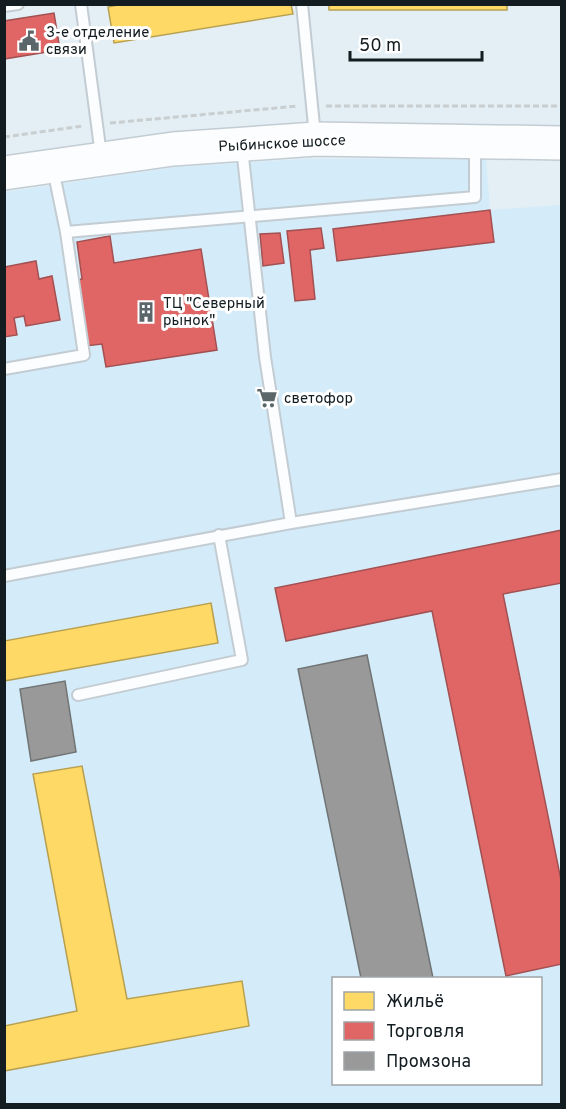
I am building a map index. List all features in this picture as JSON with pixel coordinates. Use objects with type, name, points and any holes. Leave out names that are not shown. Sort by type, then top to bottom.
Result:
[{"type":"main road","name":"Рыбинское шоссе","points":[[4,173],[102,159],[241,144],[316,139],[561,144]]},
{"type":"lane","points":[[4,6],[18,4]]},
{"type":"lane","points":[[81,4],[102,159]]},
{"type":"lane","points":[[302,4],[316,139]]},
{"type":"lane","points":[[66,232],[476,197],[475,143]]},
{"type":"lane","points":[[241,144],[265,357],[291,523]]},
{"type":"lane","points":[[4,369],[84,355],[66,232],[52,166]]},
{"type":"lane","points":[[4,576],[219,535],[561,479]]},
{"type":"lane","points":[[78,695],[242,660],[219,535]]},
{"type":"path","points":[[109,123],[313,105],[561,106]]},
{"type":"path","points":[[4,137],[86,126]]},
{"type":"shaded area","points":[[486,158],[490,210],[561,205],[561,1104],[5,1104],[4,192],[176,167],[303,159]]},
{"type":"building: Жильё","points":[[122,4],[291,4],[293,14],[114,43],[108,7]]},
{"type":"building: Жильё","points":[[329,4],[507,4],[507,10],[329,10]]},
{"type":"building: Жильё","points":[[211,603],[218,643],[4,681],[4,641]]},
{"type":"building: Жильё","points":[[82,766],[127,999],[242,981],[249,1026],[4,1071],[4,1026],[77,1011],[33,774]]},
{"type":"building: Торговля","points":[[54,13],[60,50],[4,59],[4,21]]},
{"type":"building: Торговля","points":[[490,210],[494,242],[337,261],[333,229]]},
{"type":"building: Торговля","points":[[321,228],[324,248],[310,250],[315,299],[295,301],[287,231]]},
{"type":"building: Торговля","points":[[280,233],[284,263],[263,266],[260,234]]},
{"type":"building: Торговля","name":"ТЦ \"Северный рынок\"","points":[[110,236],[114,263],[201,249],[217,350],[106,367],[102,344],[85,346],[75,280],[82,279],[77,242]]},
{"type":"building: Торговля","points":[[36,261],[39,279],[52,276],[60,320],[26,326],[24,316],[14,318],[17,335],[4,337],[4,267]]},
{"type":"building: Торговля","points":[[562,530],[562,583],[503,594],[562,885],[562,964],[506,976],[432,611],[286,641],[275,588]]},
{"type":"building: Промзона","points":[[367,655],[433,977],[361,977],[298,669]]},
{"type":"building: Промзона","points":[[65,681],[76,752],[31,761],[20,689]]},
{"type":"place","name":"3-е отделение связи","points":[[29,41]]},
{"type":"place","name":"ТЦ \"Северный рынок\"","points":[[146,312]]},
{"type":"place","name":"светофор","points":[[267,398]]}]
